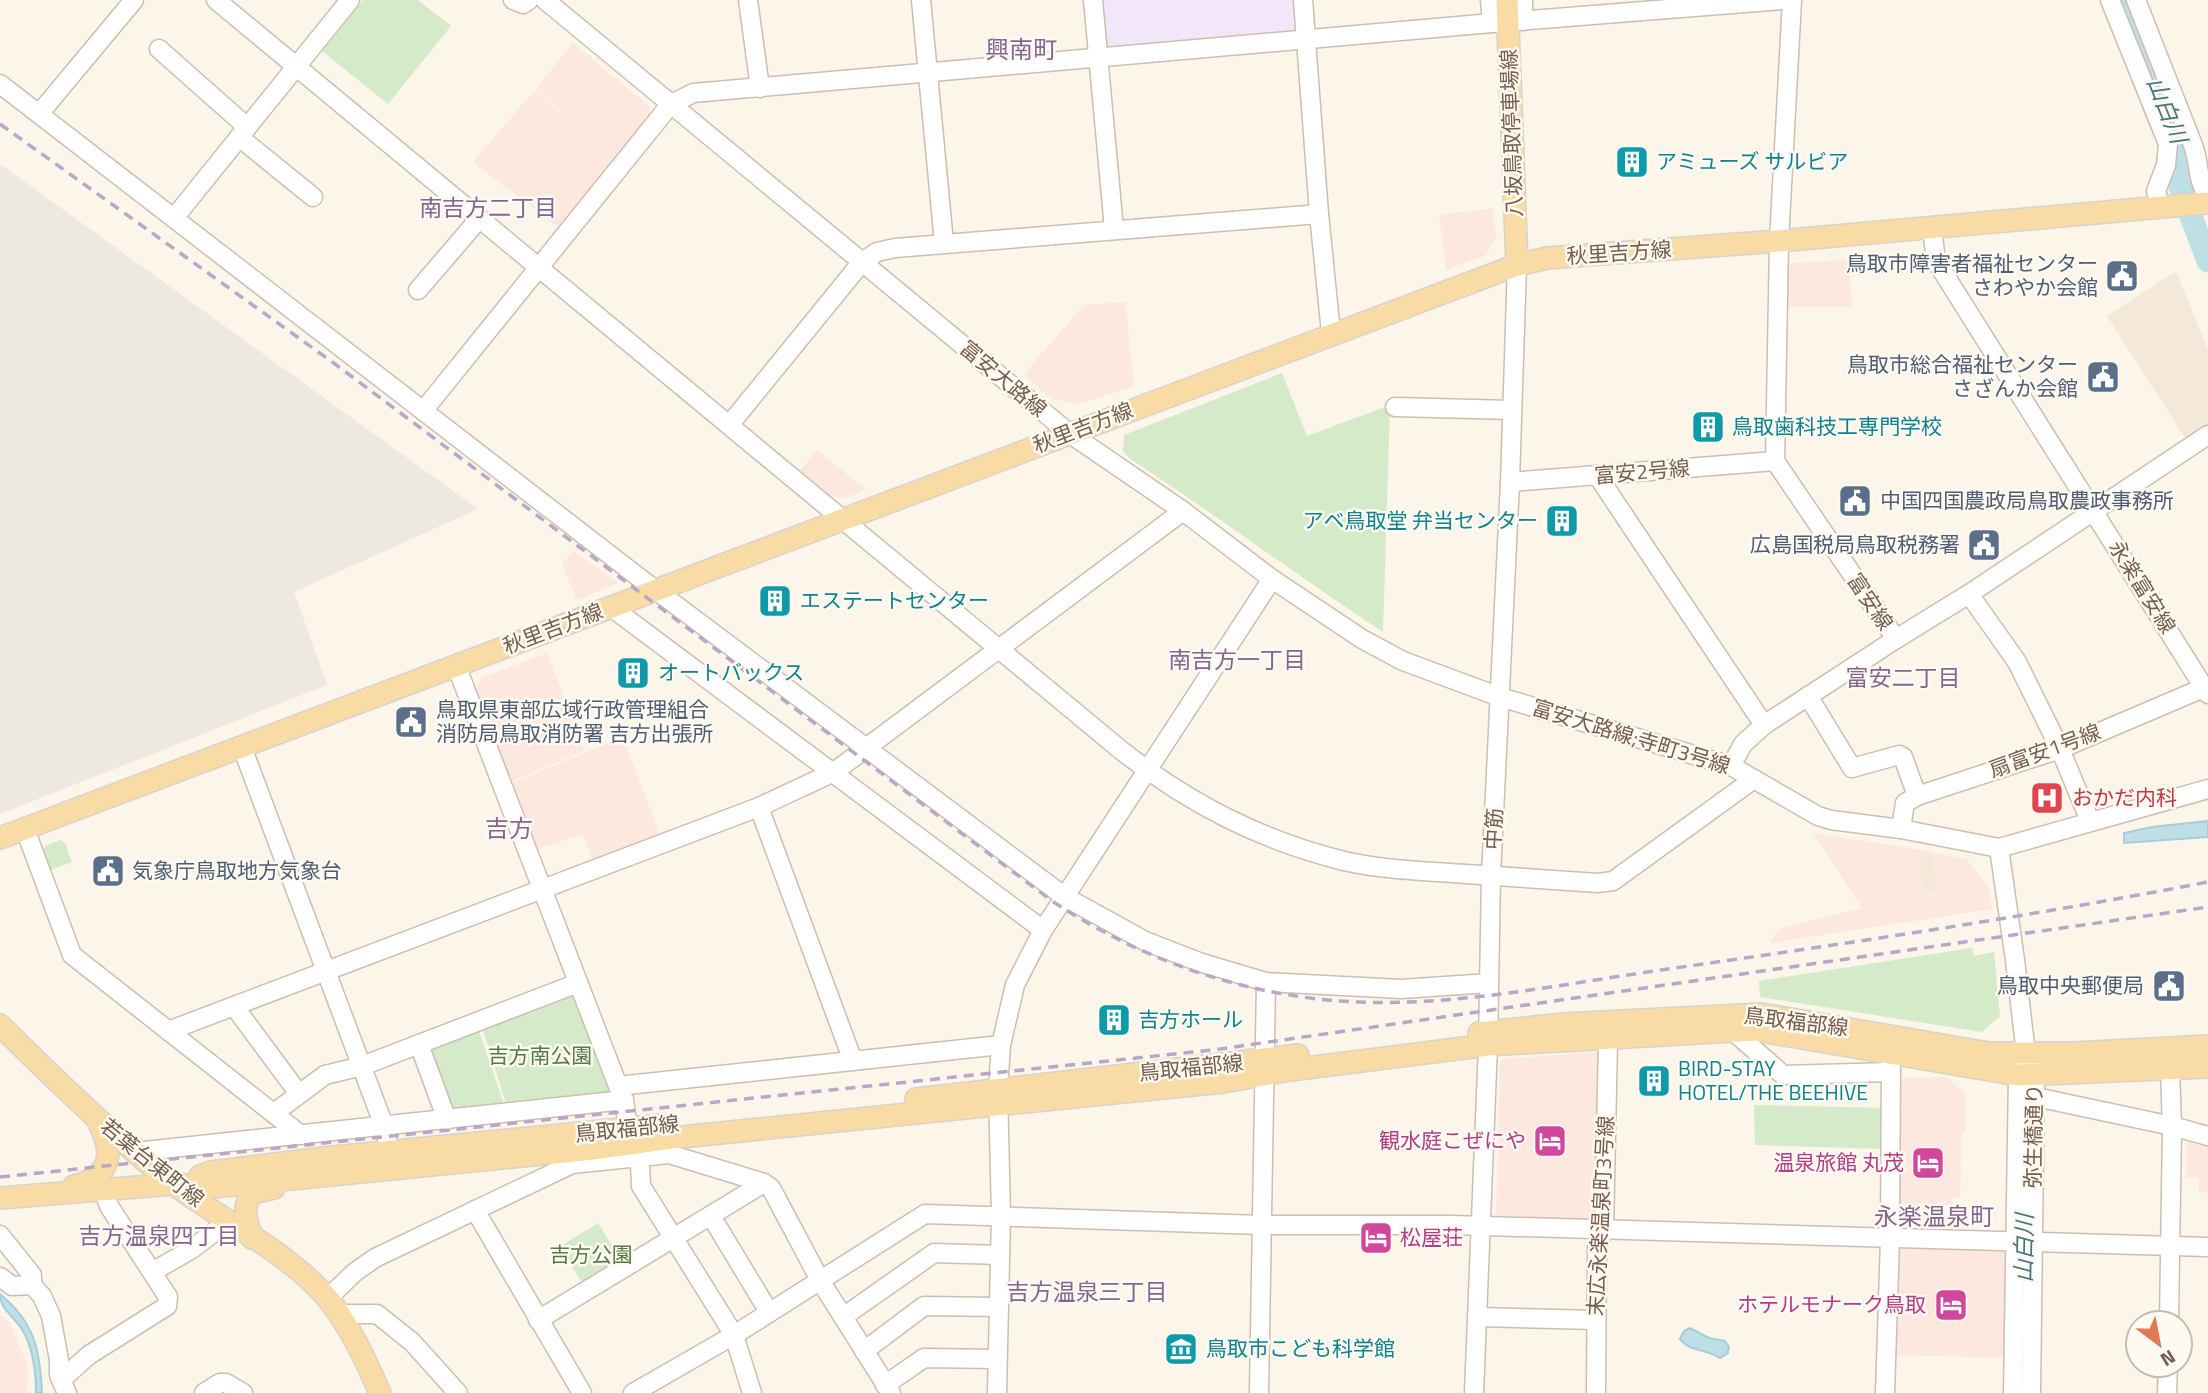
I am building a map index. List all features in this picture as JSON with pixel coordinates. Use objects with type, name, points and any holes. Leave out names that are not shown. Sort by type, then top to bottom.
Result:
[{"type":"main road","name":"八坂鳥取停車場線","points":[[1507,0],[1517,265]]},
{"type":"main road","name":"秋里吉方線","points":[[0,838],[1331,333],[1517,265],[1547,258],[1931,228],[2167,207],[2204,201]]},
{"type":"main road","name":"鳥取福部線","points":[[0,1198],[174,1184],[212,1187],[633,1143],[998,1096],[1488,1039],[1563,1024],[1761,1014],[1989,1053],[2026,1054],[2208,1046]]},
{"type":"main road","name":"若葉台東町線","points":[[0,1025],[97,1120],[135,1152],[174,1184],[296,1269],[333,1306],[355,1341],[380,1393]]},
{"type":"main road","name":"鳥取福部線","points":[[1488,1039],[1608,1040],[1755,1030],[1891,1062],[2027,1074],[2208,1067]]},
{"type":"main road","points":[[42,1195],[91,1181],[102,1173],[108,1156],[107,1140],[97,1120]]},
{"type":"main road","name":"鳥取福部線","points":[[174,1184],[211,1172],[390,1153],[633,1143]]},
{"type":"main road","points":[[252,1238],[245,1206],[252,1193],[289,1186],[319,1176]]},
{"type":"street","points":[[39,114],[134,0]]},
{"type":"street","points":[[216,0],[1147,770],[1192,801],[1225,818],[1295,847],[1346,861],[1417,872],[1598,883],[1613,881],[1754,779]]},
{"type":"street","points":[[174,218],[350,0]]},
{"type":"street","points":[[513,0],[523,4],[529,0]]},
{"type":"street","name":"富安大路線","points":[[545,0],[1069,433],[1183,511],[1272,579],[1362,639],[1403,661],[1500,697]]},
{"type":"street","points":[[748,0],[760,88]]},
{"type":"street","points":[[921,0],[944,243]]},
{"type":"street","points":[[1093,0],[1114,229]]},
{"type":"street","points":[[1303,0],[1331,333]]},
{"type":"street","points":[[1490,0],[1508,22]]},
{"type":"street","points":[[1508,22],[1523,0]]},
{"type":"street","points":[[423,411],[670,105],[693,93],[1782,0]]},
{"type":"street","points":[[1775,461],[1779,241],[1792,0]]},
{"type":"street","points":[[2110,0],[2168,144],[2166,164],[2156,191],[2167,207]]},
{"type":"street","points":[[2136,0],[2196,153],[2198,178],[2204,201]]},
{"type":"street","points":[[159,49],[313,197]]},
{"type":"street","points":[[0,84],[655,590],[1065,897],[1145,941],[1199,962],[1266,982],[1401,989],[1489,983]]},
{"type":"street","points":[[730,424],[862,262],[885,250],[1319,214]]},
{"type":"street","points":[[418,290],[479,219]]},
{"type":"street","name":"永楽富安線","points":[[1931,228],[1937,261],[2207,689]]},
{"type":"street","name":"中筋","points":[[1474,1393],[1488,1039],[1491,876],[1510,482],[1517,265]]},
{"type":"street","points":[[1395,407],[1511,410]]},
{"type":"street","name":"富安線","points":[[1775,461],[1896,639],[1969,594],[2208,435]]},
{"type":"street","name":"富安2号線","points":[[1510,482],[1775,461]]},
{"type":"street","points":[[1597,475],[1764,725]]},
{"type":"street","points":[[168,1031],[759,807],[834,772],[1183,511]]},
{"type":"street","points":[[997,1393],[1001,1216],[998,1096],[1001,1045],[1015,985],[1043,930],[1272,579]]},
{"type":"street","points":[[1969,594],[2017,662],[2060,749],[2090,821]]},
{"type":"street","points":[[611,607],[1043,930]]},
{"type":"street","points":[[1731,766],[1743,744],[1764,725],[1896,639]]},
{"type":"street","points":[[456,665],[621,1093],[641,1186],[734,1335],[752,1393]]},
{"type":"street","name":"扇富安1号線","points":[[1917,796],[2060,749],[2207,689]]},
{"type":"street","points":[[1808,696],[1852,768],[1899,755],[1903,757],[1917,796],[1905,803],[1901,829]]},
{"type":"street","name":"富安大路線;寺町3号線","points":[[1500,697],[1731,766],[1818,816],[1831,820],[1901,829],[1999,848]]},
{"type":"street","points":[[242,747],[384,1126],[390,1153]]},
{"type":"street","points":[[2026,1054],[1999,848],[2208,789]]},
{"type":"street","points":[[759,807],[853,1061]]},
{"type":"street","points":[[25,829],[72,955],[301,1135]]},
{"type":"street","points":[[1259,1393],[1266,982]]},
{"type":"street","points":[[274,1112],[325,1075],[362,1066],[578,984]]},
{"type":"street","points":[[233,1006],[299,1094]]},
{"type":"street","points":[[1733,1031],[1783,1075],[1891,1062],[1890,1239],[1885,1393]]},
{"type":"street","name":"末広永楽温泉町3号線","points":[[1596,1393],[1597,1247],[1604,1230],[1608,1040]]},
{"type":"street","points":[[418,1044],[447,1120]]},
{"type":"street","points":[[135,1152],[447,1120],[853,1061],[1001,1045]]},
{"type":"street","name":"弥生橋通り","points":[[2026,1054],[2024,1241],[2031,1393]]},
{"type":"street","points":[[2169,1309],[2172,1126],[2170,1069]]},
{"type":"street","name":"弥生橋通り","points":[[2013,1393],[2036,1097],[2027,1074]]},
{"type":"street","points":[[2036,1097],[2208,1136]]},
{"type":"street","points":[[458,1393],[412,1342],[377,1314],[333,1306],[364,1264],[572,1164],[633,1143],[764,1183],[772,1188],[821,1282],[888,1389],[924,1358],[998,1359]]},
{"type":"street","points":[[538,1320],[764,1183]]},
{"type":"street","points":[[64,1386],[89,1355],[167,1306],[168,1297],[109,1206],[103,1189]]},
{"type":"street","points":[[475,1210],[582,1393]]},
{"type":"street","points":[[633,1393],[821,1282],[925,1214],[1262,1225],[1452,1225],[1481,1228],[2208,1247]]},
{"type":"street","points":[[710,1216],[769,1312]]},
{"type":"street","points":[[152,1272],[192,1249],[227,1222]]},
{"type":"street","points":[[0,1235],[32,1275],[33,1284],[51,1316],[64,1386]]},
{"type":"street","points":[[843,1317],[934,1253],[1000,1255]]},
{"type":"street","points":[[0,1277],[12,1286],[33,1284]]},
{"type":"street","points":[[864,1351],[924,1306],[999,1307]]},
{"type":"street","points":[[1478,1317],[1596,1320]]},
{"type":"street","points":[[204,1393],[226,1382],[243,1393]]},
{"type":"shaded area","points":[[1101,0],[1293,0],[1296,27],[1291,33],[1111,49],[1105,44]]},
{"type":"shaded area","points":[[573,43],[649,106],[651,119],[560,229],[473,162],[534,91],[609,152],[535,90]]},
{"type":"shaded area","points":[[0,164],[478,509],[294,592],[327,685],[0,814]]},
{"type":"shaded area","points":[[1493,208],[1496,237],[1486,255],[1446,270],[1439,215]]},
{"type":"shaded area","points":[[1848,260],[1852,307],[1788,307],[1789,263]]},
{"type":"shaded area","points":[[2176,271],[2208,350],[2208,426],[2187,441],[2107,316]]},
{"type":"shaded area","points":[[1125,302],[1134,386],[1079,404],[1051,399],[1024,374],[1084,305]]},
{"type":"shaded area","points":[[817,450],[866,490],[845,498],[827,495],[799,472]]},
{"type":"shaded area","points":[[573,551],[618,583],[577,600],[562,564]]},
{"type":"shaded area","points":[[547,653],[584,751],[510,782],[476,691],[481,678]]},
{"type":"shaded area","points":[[623,737],[660,835],[593,860],[582,834],[536,850],[511,783]]},
{"type":"shaded area","points":[[1813,833],[1915,849],[1926,892],[1939,888],[1930,852],[1966,859],[1988,886],[1992,909],[1770,943],[1778,929],[1862,908]]},
{"type":"shaded area","points":[[1915,849],[1930,852],[1939,889],[1925,892]]},
{"type":"shaded area","name":"観水庭こぜにや","points":[[1599,1052],[1604,1059],[1597,1224],[1496,1221],[1500,1061]]},
{"type":"shaded area","name":"温泉旅館 丸茂","points":[[1946,1077],[1965,1093],[1966,1130],[1962,1131],[1960,1197],[1952,1197],[1952,1205],[1895,1204],[1896,1082],[1901,1078]]},
{"type":"shaded area","points":[[2187,1140],[2208,1146],[2208,1192],[2199,1193],[2199,1177],[2186,1178]]},
{"type":"shaded area","name":"ホテルモナーク鳥取","points":[[1899,1246],[2004,1249],[2010,1256],[2008,1358],[1893,1355],[1894,1250]]},
{"type":"shaded area","points":[[0,1315],[9,1322],[28,1367],[27,1393],[0,1393]]},
{"type":"green space","points":[[363,0],[418,0],[451,26],[388,104],[322,51]]},
{"type":"green space","points":[[1282,373],[1307,436],[1390,405],[1383,632],[1129,458],[1123,451],[1124,435]]},
{"type":"green space","points":[[60,840],[65,843],[72,862],[48,871],[42,854],[45,846]]},
{"type":"green space","points":[[1972,948],[1974,956],[1994,952],[2000,1016],[1982,1032],[1760,997],[1759,981]]},
{"type":"green space","name":"吉方南公園","points":[[567,995],[574,997],[609,1089],[605,1096],[507,1107],[482,1027]]},
{"type":"green space","points":[[478,1028],[505,1107],[450,1114],[425,1049]]},
{"type":"green space","points":[[1754,1105],[1884,1108],[1883,1149],[1755,1145]]},
{"type":"green space","name":"吉方公園","points":[[598,1223],[623,1264],[585,1287],[559,1247]]},
{"type":"water","points":[[2208,821],[2208,837],[2124,843],[2124,833]]},
{"type":"water","points":[[0,1294],[21,1316],[33,1338],[40,1363],[42,1393],[36,1393],[29,1345],[20,1326],[3,1305]]},
{"type":"water","points":[[1690,1328],[1709,1338],[1725,1341],[1729,1347],[1728,1353],[1720,1358],[1683,1343],[1680,1339],[1684,1331]]},
{"type":"waterway","name":"山白川","points":[[2122,0],[2184,152],[2177,179],[2208,261]]},
{"type":"waterway","name":"山白川","points":[[2022,1393],[2024,1236]]},
{"type":"railway","points":[[0,124],[335,364],[1052,901],[1114,937],[1179,966],[1247,987],[1318,999],[1361,1002],[1447,1000],[1533,990],[1867,940],[2208,882]]},
{"type":"railway","points":[[0,1177],[1213,1050],[2208,907]]},
{"type":"place","name":"アミューズ サルビア","points":[[1632,162]]},
{"type":"place","name":"鳥取市障害者福祉センター さわやか会館","points":[[2122,276]]},
{"type":"place","name":"鳥取市総合福祉センター さざんか会館","points":[[2103,377]]},
{"type":"place","name":"鳥取歯科技工専門学校","points":[[1708,427]]},
{"type":"place","name":"中国四国農政局鳥取農政事務所","points":[[1855,501]]},
{"type":"place","name":"アベ鳥取堂 弁当センター","points":[[1562,521]]},
{"type":"place","name":"広島国税局鳥取税務署","points":[[1984,545]]},
{"type":"place","name":"エステートセンター","points":[[775,601]]},
{"type":"place","name":"オートバックス","points":[[633,673]]},
{"type":"place","name":"鳥取県東部広域行政管理組合 消防局鳥取消防署 吉方出張所","points":[[411,722]]},
{"type":"place","name":"おかだ内科","points":[[2047,798]]},
{"type":"place","name":"気象庁鳥取地方気象台","points":[[108,871]]},
{"type":"place","name":"鳥取中央郵便局","points":[[2169,986]]},
{"type":"place","name":"吉方ホール","points":[[1114,1020]]},
{"type":"place","name":"BIRD-STAY HOTEL/THE BEEHIVE","points":[[1654,1081]]},
{"type":"place","name":"観水庭こぜにや","points":[[1550,1141]]},
{"type":"place","name":"温泉旅館 丸茂","points":[[1928,1163]]},
{"type":"place","name":"松屋荘","points":[[1376,1238]]},
{"type":"place","name":"ホテルモナーク鳥取","points":[[1951,1305]]},
{"type":"place","name":"鳥取市こども科学館","points":[[1181,1349]]},
{"type":"district","name":"興南町","points":[[1021,50]]},
{"type":"district","name":"南吉方二丁目","points":[[488,208]]},
{"type":"district","name":"南吉方一丁目","points":[[1237,660]]},
{"type":"district","name":"富安二丁目","points":[[1903,678]]},
{"type":"district","name":"吉方","points":[[509,829]]},
{"type":"district","name":"永楽温泉町","points":[[1934,1217]]},
{"type":"district","name":"吉方温泉四丁目","points":[[159,1236]]},
{"type":"district","name":"吉方温泉三丁目","points":[[1087,1292]]}]
